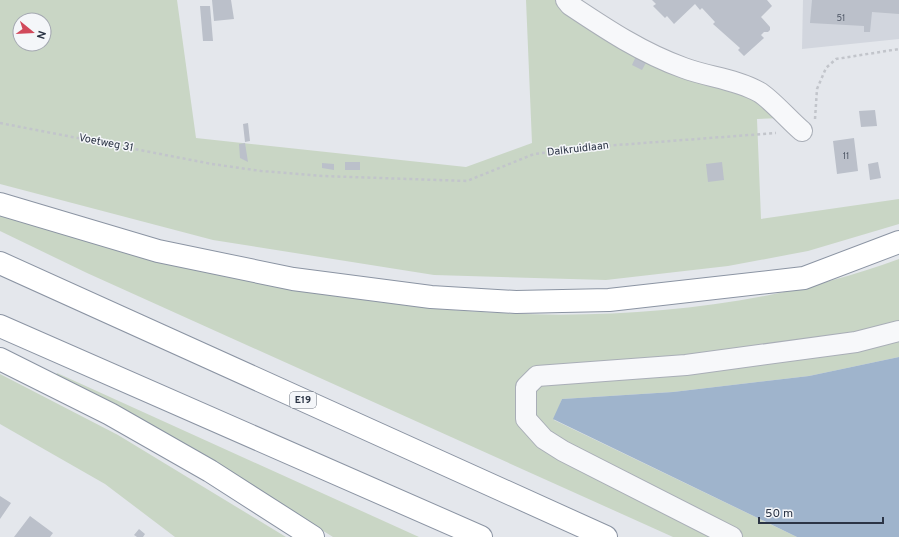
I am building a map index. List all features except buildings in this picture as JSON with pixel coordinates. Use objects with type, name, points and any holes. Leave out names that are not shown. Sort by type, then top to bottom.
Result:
[{"type":"highway","points":[[0,204],[158,251],[293,279],[431,297],[516,302],[609,300],[804,278],[899,242]]},
{"type":"highway","name":"E19","points":[[0,263],[606,537]]},
{"type":"highway","points":[[0,326],[481,537]]},
{"type":"highway","points":[[0,359],[110,414],[210,471],[313,537]]},
{"type":"lane","points":[[566,0],[570,5],[614,35],[642,49],[683,68],[743,85],[760,92],[802,131]]},
{"type":"lane","points":[[732,537],[563,451],[544,439],[526,419],[526,387],[537,376],[686,365],[856,342],[899,331]]},
{"type":"path","points":[[802,131],[816,119],[817,89],[826,68],[836,60],[899,49]]},
{"type":"path","name":"Voetweg 31","points":[[0,123],[212,164]]},
{"type":"path","name":"Dalkruidlaan","points":[[212,164],[261,171],[322,176],[467,181],[534,154],[591,147],[802,131]]},
{"type":"shaded area","points":[[803,0],[899,0],[899,39],[802,49]]},
{"type":"green space","points":[[0,0],[177,0],[196,138],[466,167],[532,143],[526,0],[560,0],[741,90],[780,118],[757,119],[761,219],[899,199],[899,224],[808,251],[728,266],[606,280],[434,275],[213,240],[0,184]]},
{"type":"green space","points":[[0,213],[227,275],[310,292],[394,304],[479,312],[565,315],[650,311],[735,301],[818,284],[899,259],[899,357],[809,376],[673,392],[562,399],[554,420],[797,537],[673,537],[87,273],[0,231]]},
{"type":"green space","points":[[57,373],[419,537],[333,537],[256,489],[55,378]]},
{"type":"green space","points":[[0,374],[118,435],[286,537],[175,537],[105,484],[0,424]]},
{"type":"water","points":[[899,357],[899,537],[797,537],[553,419],[562,399],[673,392],[809,376]]}]
